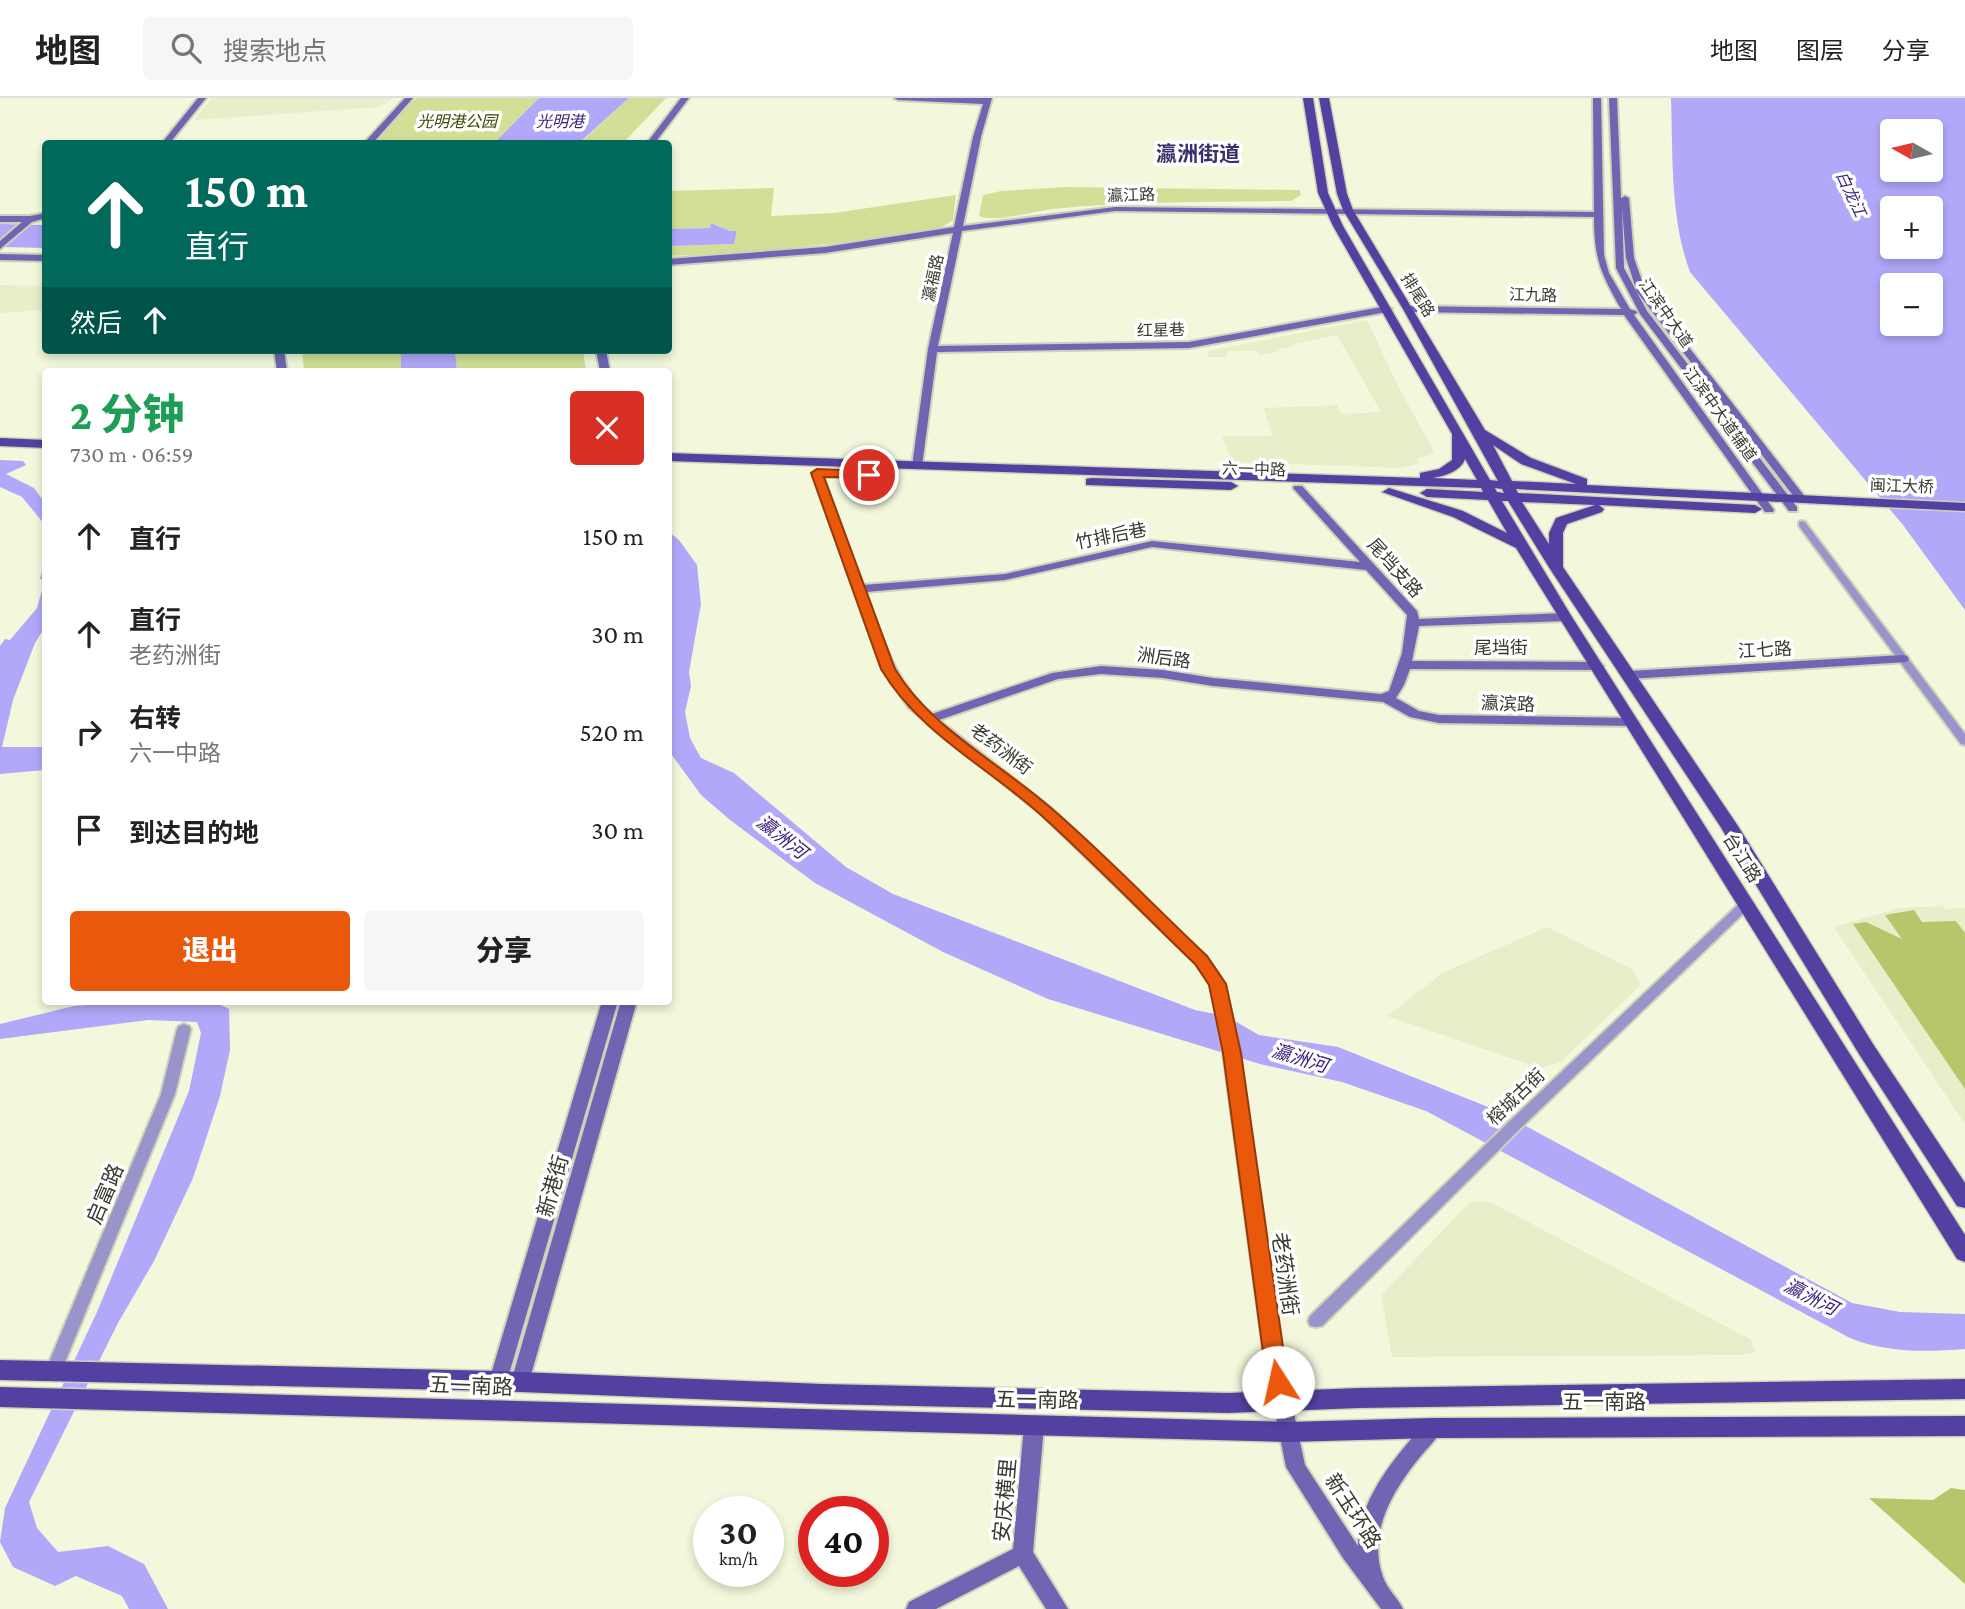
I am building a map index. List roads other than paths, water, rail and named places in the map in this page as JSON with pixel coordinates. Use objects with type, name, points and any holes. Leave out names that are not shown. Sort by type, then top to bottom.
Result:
[{"type":"main road","name":"排尾路","points":[[1308,98],[1323,193],[1330,211],[1456,429],[1500,491]]},
{"type":"main road","name":"排尾路","points":[[1324,98],[1348,211],[1409,309],[1478,429],[1500,491]]},
{"type":"main road","points":[[1389,486],[1433,475],[1452,467],[1460,455],[1456,429]]},
{"type":"main road","points":[[1478,429],[1514,456],[1542,468],[1598,486],[1641,491]]},
{"type":"main road","points":[[0,435],[42,436]]},
{"type":"main road","points":[[0,442],[42,444]]},
{"type":"main road","name":"六一中路","points":[[672,457],[1142,471],[1500,491],[1641,491],[1744,497],[1765,504]]},
{"type":"main road","name":"六一中路","points":[[672,468],[1298,488],[1389,486]]},
{"type":"main road","points":[[1389,486],[1505,535],[1526,553]]},
{"type":"main road","name":"六一中路","points":[[1500,491],[1646,506],[1793,503],[1838,505]]},
{"type":"main road","name":"台江路","points":[[1500,491],[1526,553],[1565,617],[1965,1253]]},
{"type":"main road","name":"台江路","points":[[1500,491],[1557,569],[1729,826],[1866,1049],[1965,1200]]},
{"type":"main road","name":"闽江大桥","points":[[1838,505],[1965,507]]},
{"type":"main road","name":"闽江大桥","points":[[1838,505],[1965,514]]},
{"type":"main road","points":[[1557,569],[1556,533],[1561,521],[1588,511],[1646,506]]},
{"type":"main road","points":[[0,1370],[61,1372]]},
{"type":"main road","name":"五一南路","points":[[61,1372],[509,1382],[981,1399],[1228,1403],[1373,1398],[1965,1389]]},
{"type":"main road","name":"五一南路","points":[[0,1397],[1287,1432],[1433,1428],[1965,1426]]},
{"type":"street","points":[[168,140],[202,98]]},
{"type":"street","points":[[371,140],[409,98]]},
{"type":"street","points":[[653,140],[685,98]]},
{"type":"street","points":[[898,98],[987,100]]},
{"type":"street","name":"江滨中大道辅道","points":[[1597,98],[1597,215],[1601,264],[1627,312],[1765,504]]},
{"type":"street","name":"江滨中大道","points":[[1613,98],[1620,268],[1643,312],[1793,503]]},
{"type":"street","name":"江滨中大道","points":[[1621,98],[1630,258],[1638,283],[1793,503]]},
{"type":"street","name":"瀛福路","points":[[917,466],[933,349],[987,100]]},
{"type":"street","name":"瀛江路","points":[[672,262],[800,253],[1040,216],[1115,209],[1597,215]]},
{"type":"street","points":[[0,219],[42,218]]},
{"type":"street","points":[[0,246],[30,219]]},
{"type":"street","points":[[0,257],[42,258]]},
{"type":"street","name":"红星巷","points":[[933,349],[1189,345],[1387,309]]},
{"type":"street","name":"江九路","points":[[1409,309],[1656,312]]},
{"type":"street","name":"老药洲街","points":[[817,473],[888,669],[906,698],[1046,811],[1201,960],[1217,984],[1226,1016],[1274,1363],[1287,1432]]},
{"type":"street","name":"尾垱支路","points":[[1298,488],[1410,610],[1415,623],[1404,665],[1391,693]]},
{"type":"street","points":[[1802,524],[1965,742]]},
{"type":"street","name":"竹排后巷","points":[[858,589],[1005,577],[1152,544],[1372,567]]},
{"type":"street","points":[[1415,623],[1565,617]]},
{"type":"street","name":"江七路","points":[[1629,676],[1903,659]]},
{"type":"street","name":"尾垱街","points":[[1404,665],[1598,666]]},
{"type":"street","name":"洲后路","points":[[929,719],[1056,676],[1101,670],[1163,674],[1213,682],[1391,693]]},
{"type":"street","name":"瀛滨路","points":[[1391,693],[1415,714],[1439,719],[1633,722]]},
{"type":"street","name":"榕城古街","points":[[1316,1321],[1521,1119],[1746,904]]},
{"type":"street","name":"新港街","points":[[509,1382],[609,1005]]},
{"type":"street","name":"新港街","points":[[509,1382],[628,1005]]},
{"type":"street","name":"启富路","points":[[61,1372],[168,1094],[184,1029]]},
{"type":"street","name":"安庆横里","points":[[1034,1426],[1023,1554],[1058,1609]]},
{"type":"street","points":[[1377,1590],[1370,1572],[1369,1550],[1373,1521],[1380,1500],[1394,1473],[1433,1428]]},
{"type":"street","name":"新玉环路","points":[[1287,1432],[1296,1467],[1308,1489],[1393,1609]]},
{"type":"street","points":[[916,1609],[1023,1554]]},
{"type":"water","name":"光明港","points":[[539,98],[629,98],[582,140],[497,140]]},
{"type":"water","name":"白龙江","points":[[1671,98],[1965,98],[1965,610],[1903,525],[1690,272],[1679,230]]},
{"type":"water","points":[[711,223],[737,231],[734,244],[672,246],[672,229],[710,228]]},
{"type":"water","points":[[0,224],[42,225],[42,248],[0,247]]},
{"type":"water","points":[[401,354],[455,354],[457,368],[401,368]]},
{"type":"water","points":[[0,460],[23,461],[26,465],[6,474],[34,488],[42,499],[42,521],[22,497],[0,487]]},
{"type":"water","name":"瀛洲河","points":[[672,534],[697,565],[701,604],[689,672],[691,686],[685,712],[690,738],[701,758],[734,773],[846,867],[893,894],[1195,1010],[1226,1016],[1259,1035],[1338,1047],[1498,1111],[1852,1303],[1900,1312],[1965,1314],[1965,1349],[1907,1350],[1850,1338],[1426,1111],[1342,1082],[1260,1064],[1048,999],[943,952],[815,883],[701,795],[672,755]]},
{"type":"water","points":[[42,590],[42,632],[13,700],[2,747],[42,747],[42,770],[0,774],[0,646],[5,639],[10,640],[37,608]]},
{"type":"water","points":[[220,1005],[229,1009],[230,1050],[220,1096],[193,1178],[154,1261],[118,1323],[29,1502],[37,1528],[58,1552],[108,1546],[144,1564],[168,1609],[129,1609],[122,1596],[76,1576],[55,1586],[13,1567],[0,1542],[5,1508],[97,1312],[189,1091],[201,1033],[197,1022],[148,1020],[0,1039],[0,1024],[74,1006]]},
{"type":"district","name":"瀛洲街道","points":[[1198,154]]},
{"type":"park label","name":"光明港公园","points":[[457,121]]}]
